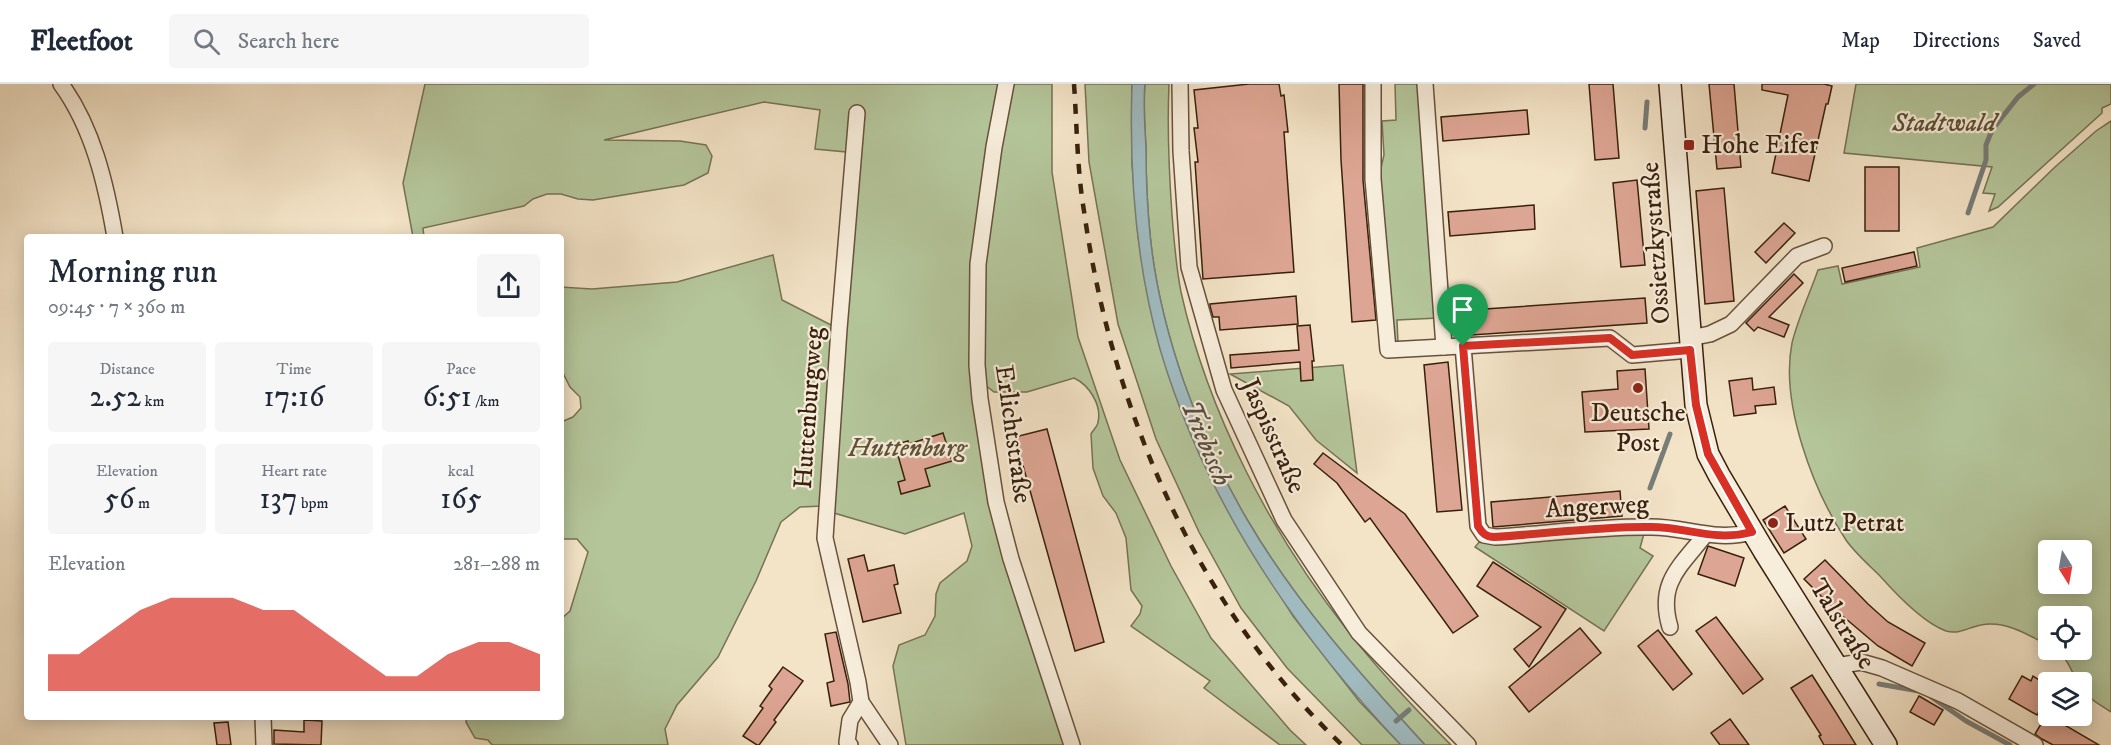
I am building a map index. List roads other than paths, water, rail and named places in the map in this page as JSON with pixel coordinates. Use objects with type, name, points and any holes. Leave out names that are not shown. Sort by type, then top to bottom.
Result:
[{"type":"main road","name":"Ossietzkystraße","points":[[1670,84],[1690,344],[1696,405],[1702,433]]},
{"type":"main road","name":"Talstraße","points":[[1702,433],[1708,454],[1719,476],[1752,532],[1886,745]]},
{"type":"street","points":[[61,84],[71,97],[97,154],[114,234]]},
{"type":"street","name":"Erlichtstraße","points":[[1006,84],[994,147],[978,264],[977,365],[996,502],[1011,559],[1072,745]]},
{"type":"street","name":"Jaspisstraße","points":[[1180,84],[1181,141],[1189,267],[1224,390],[1284,520],[1359,633],[1467,745]]},
{"type":"street","points":[[1373,84],[1373,179],[1388,350],[1610,338],[1632,355],[1690,344],[1731,324],[1797,256],[1824,246]]},
{"type":"street","points":[[1425,84],[1444,347]]},
{"type":"street","name":"Huttenburgweg","points":[[858,113],[838,329],[825,538],[861,702],[890,745]]},
{"type":"street","name":"Angerweg","points":[[1463,346],[1478,526],[1484,535],[1494,537],[1643,526],[1670,527],[1705,535]]},
{"type":"street","points":[[1670,627],[1666,614],[1667,587],[1705,535],[1735,537],[1752,532]]},
{"type":"street","points":[[1836,666],[1861,663],[1882,668],[1958,701],[2035,745]]},
{"type":"street","points":[[850,745],[847,742],[850,720],[861,702]]},
{"type":"street","points":[[263,720],[264,745]]},
{"type":"water","name":"Triebisch","points":[[1132,84],[1145,84],[1148,212],[1162,307],[1184,382],[1213,455],[1248,521],[1287,581],[1330,637],[1425,745],[1401,745],[1325,657],[1257,561],[1201,458],[1160,349],[1145,284],[1133,184]]},
{"type":"waterway","points":[[1968,213],[1986,160],[1986,145],[1992,130],[2018,97],[2034,84]]},
{"type":"waterway","points":[[1645,128],[1647,102]]},
{"type":"waterway","points":[[1650,488],[1670,434]]},
{"type":"waterway","points":[[1879,684],[1919,691]]},
{"type":"waterway","points":[[1930,696],[1966,721],[2010,745]]},
{"type":"waterway","points":[[1396,721],[1409,710]]},
{"type":"railway","points":[[1074,84],[1082,195],[1097,285],[1115,359],[1139,430],[1168,500],[1203,567],[1244,630],[1290,690],[1342,745]]},
{"type":"place","name":"Hohe Eifer","points":[[1689,145]]},
{"type":"place","name":"Deutsche Post","points":[[1638,388]]},
{"type":"place","name":"Lutz Petrat","points":[[1773,523]]},
{"type":"park label","name":"Stadtwald","points":[[1944,123]]},
{"type":"park label","name":"Huttenburg","points":[[907,448]]}]
